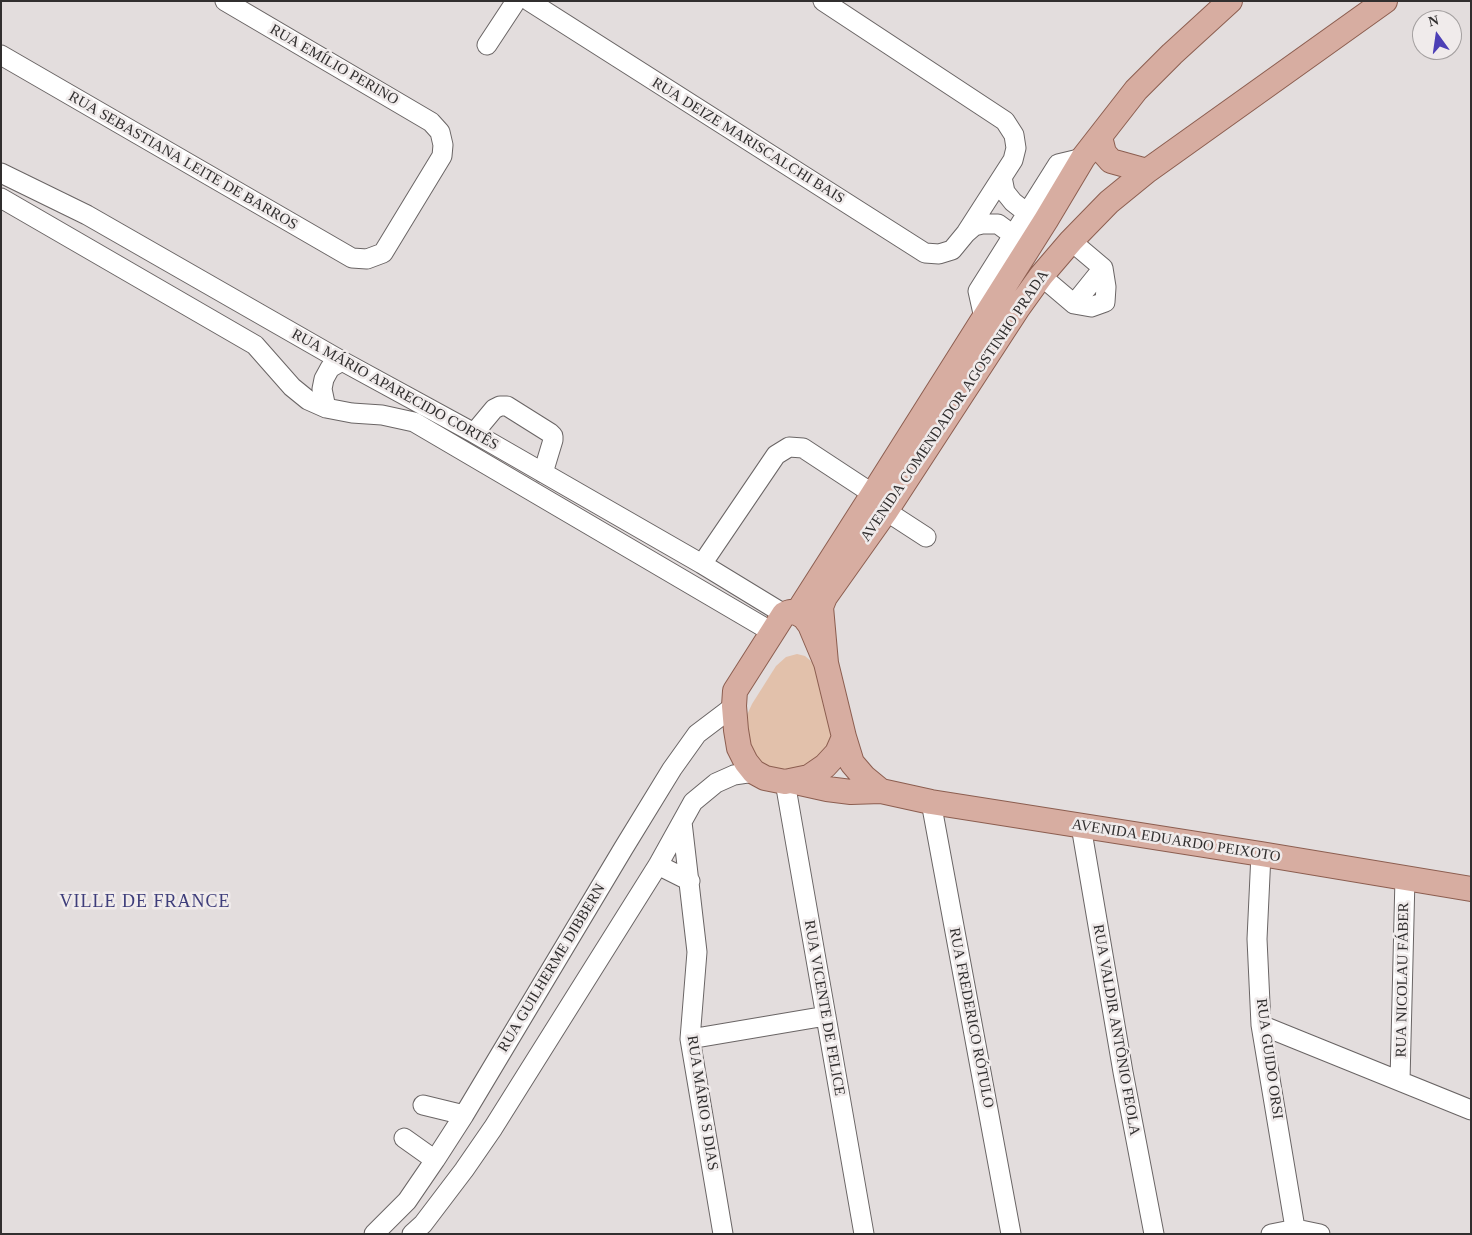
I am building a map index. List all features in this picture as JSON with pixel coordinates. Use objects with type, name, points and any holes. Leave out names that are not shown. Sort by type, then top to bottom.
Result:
[{"type":"main road","name":"AVENIDA COMENDADOR AGOSTINHO PRADA","points":[[826,663],[821,607],[825,597],[984,318],[1083,158],[1136,90],[1230,1]]},
{"type":"main road","name":"AVENIDA COMENDADOR AGOSTINHO PRADA","points":[[784,620],[879,502],[1018,308],[1109,202],[1147,171],[1385,1]]},
{"type":"main road","points":[[1100,137],[1104,153],[1111,161],[1147,171]]},
{"type":"main road","points":[[1083,158],[1100,167],[1104,172],[1108,181],[1109,202]]},
{"type":"main road","points":[[804,617],[810,625],[826,663],[844,737],[837,753],[825,766],[809,777],[788,782],[765,778],[754,772],[746,762],[740,748],[736,730],[735,691],[784,620],[804,617]]},
{"type":"main road","name":"AVENIDA EDUARDO PEIXOTO","points":[[844,737],[852,763],[864,778],[881,791]]},
{"type":"main road","name":"AVENIDA EDUARDO PEIXOTO","points":[[788,782],[843,791],[881,791],[931,802],[1471,889]]},
{"type":"street","name":"RUA EMÍLIO PERINO","points":[[225,1],[431,122],[440,132],[443,145],[442,156],[383,253],[367,259]]},
{"type":"street","points":[[487,45],[516,1]]},
{"type":"street","name":"RUA DEIZE MARISCALCHI BAIS","points":[[529,1],[925,253],[939,254],[952,250],[966,233],[1013,160],[1016,148],[1014,135],[1005,121],[823,1]]},
{"type":"street","name":"RUA SEBASTIANA LEITE DE BARROS","points":[[1,56],[352,258],[367,259]]},
{"type":"street","points":[[984,318],[978,291],[1058,164],[1083,158]]},
{"type":"street","name":"RUA MÁRIO APARECIDO CORTÊS","points":[[1,173],[87,216],[322,350],[474,433],[702,564],[784,620]]},
{"type":"street","points":[[1002,177],[1005,192],[1013,202],[1027,212]]},
{"type":"street","name":"RUA MÁRIO APARECIDO CORTÊS","points":[[1,198],[255,345],[292,387],[308,400],[326,408],[352,413],[382,415],[414,422],[784,620]]},
{"type":"street","name":"RUA DEIZE MARISCALCHI BAIS","points":[[966,233],[974,226],[998,224],[1013,235]]},
{"type":"street","points":[[1044,278],[1074,304],[1103,268],[1074,243]]},
{"type":"street","points":[[292,387],[307,382],[317,373],[322,350]]},
{"type":"street","points":[[326,408],[322,389],[324,378],[330,368],[342,361]]},
{"type":"street","points":[[474,433],[494,409],[500,406],[507,406],[552,436],[553,440],[543,473]]},
{"type":"street","points":[[702,564],[776,455],[789,447],[803,448],[926,536]]},
{"type":"street","name":"RUA GUILHERME DIBBERN","points":[[374,1234],[408,1201],[464,1115],[672,769],[698,734],[734,706]]},
{"type":"street","points":[[412,1234],[429,1217],[493,1128],[658,865],[693,802],[716,783],[734,775],[754,772]]},
{"type":"street","name":"RUA VICENTE DE FELICE","points":[[788,782],[864,1234]]},
{"type":"street","name":"RUA FREDERICO RÓTULO","points":[[931,802],[1011,1234]]},
{"type":"street","name":"RUA MÁRIO S DIAS","points":[[682,822],[697,952],[690,1039],[723,1234]]},
{"type":"street","name":"RUA VALDIR ANTÔNIO FEOLA","points":[[1081,826],[1123,1072],[1154,1234]]},
{"type":"street","name":"RUA GUIDO ORSI","points":[[1262,854],[1257,939],[1261,1025],[1296,1232]]},
{"type":"street","points":[[658,865],[690,881]]},
{"type":"street","name":"RUA NICOLAU FÁBER","points":[[1400,1081],[1405,878]]},
{"type":"street","points":[[690,1039],[826,1016]]},
{"type":"street","points":[[1261,1025],[1471,1110]]},
{"type":"street","points":[[423,1105],[464,1115]]},
{"type":"street","points":[[404,1138],[435,1160]]},
{"type":"street","points":[[1271,1234],[1296,1232],[1320,1234]]},
{"type":"shaded area","points":[[797,654],[805,656],[812,662],[818,672],[833,734],[817,758],[804,766],[781,770],[760,762],[754,754],[748,743],[746,717],[776,666],[786,657]]},
{"type":"district","name":"VILLE DE FRANCE","points":[[145,902]]}]
